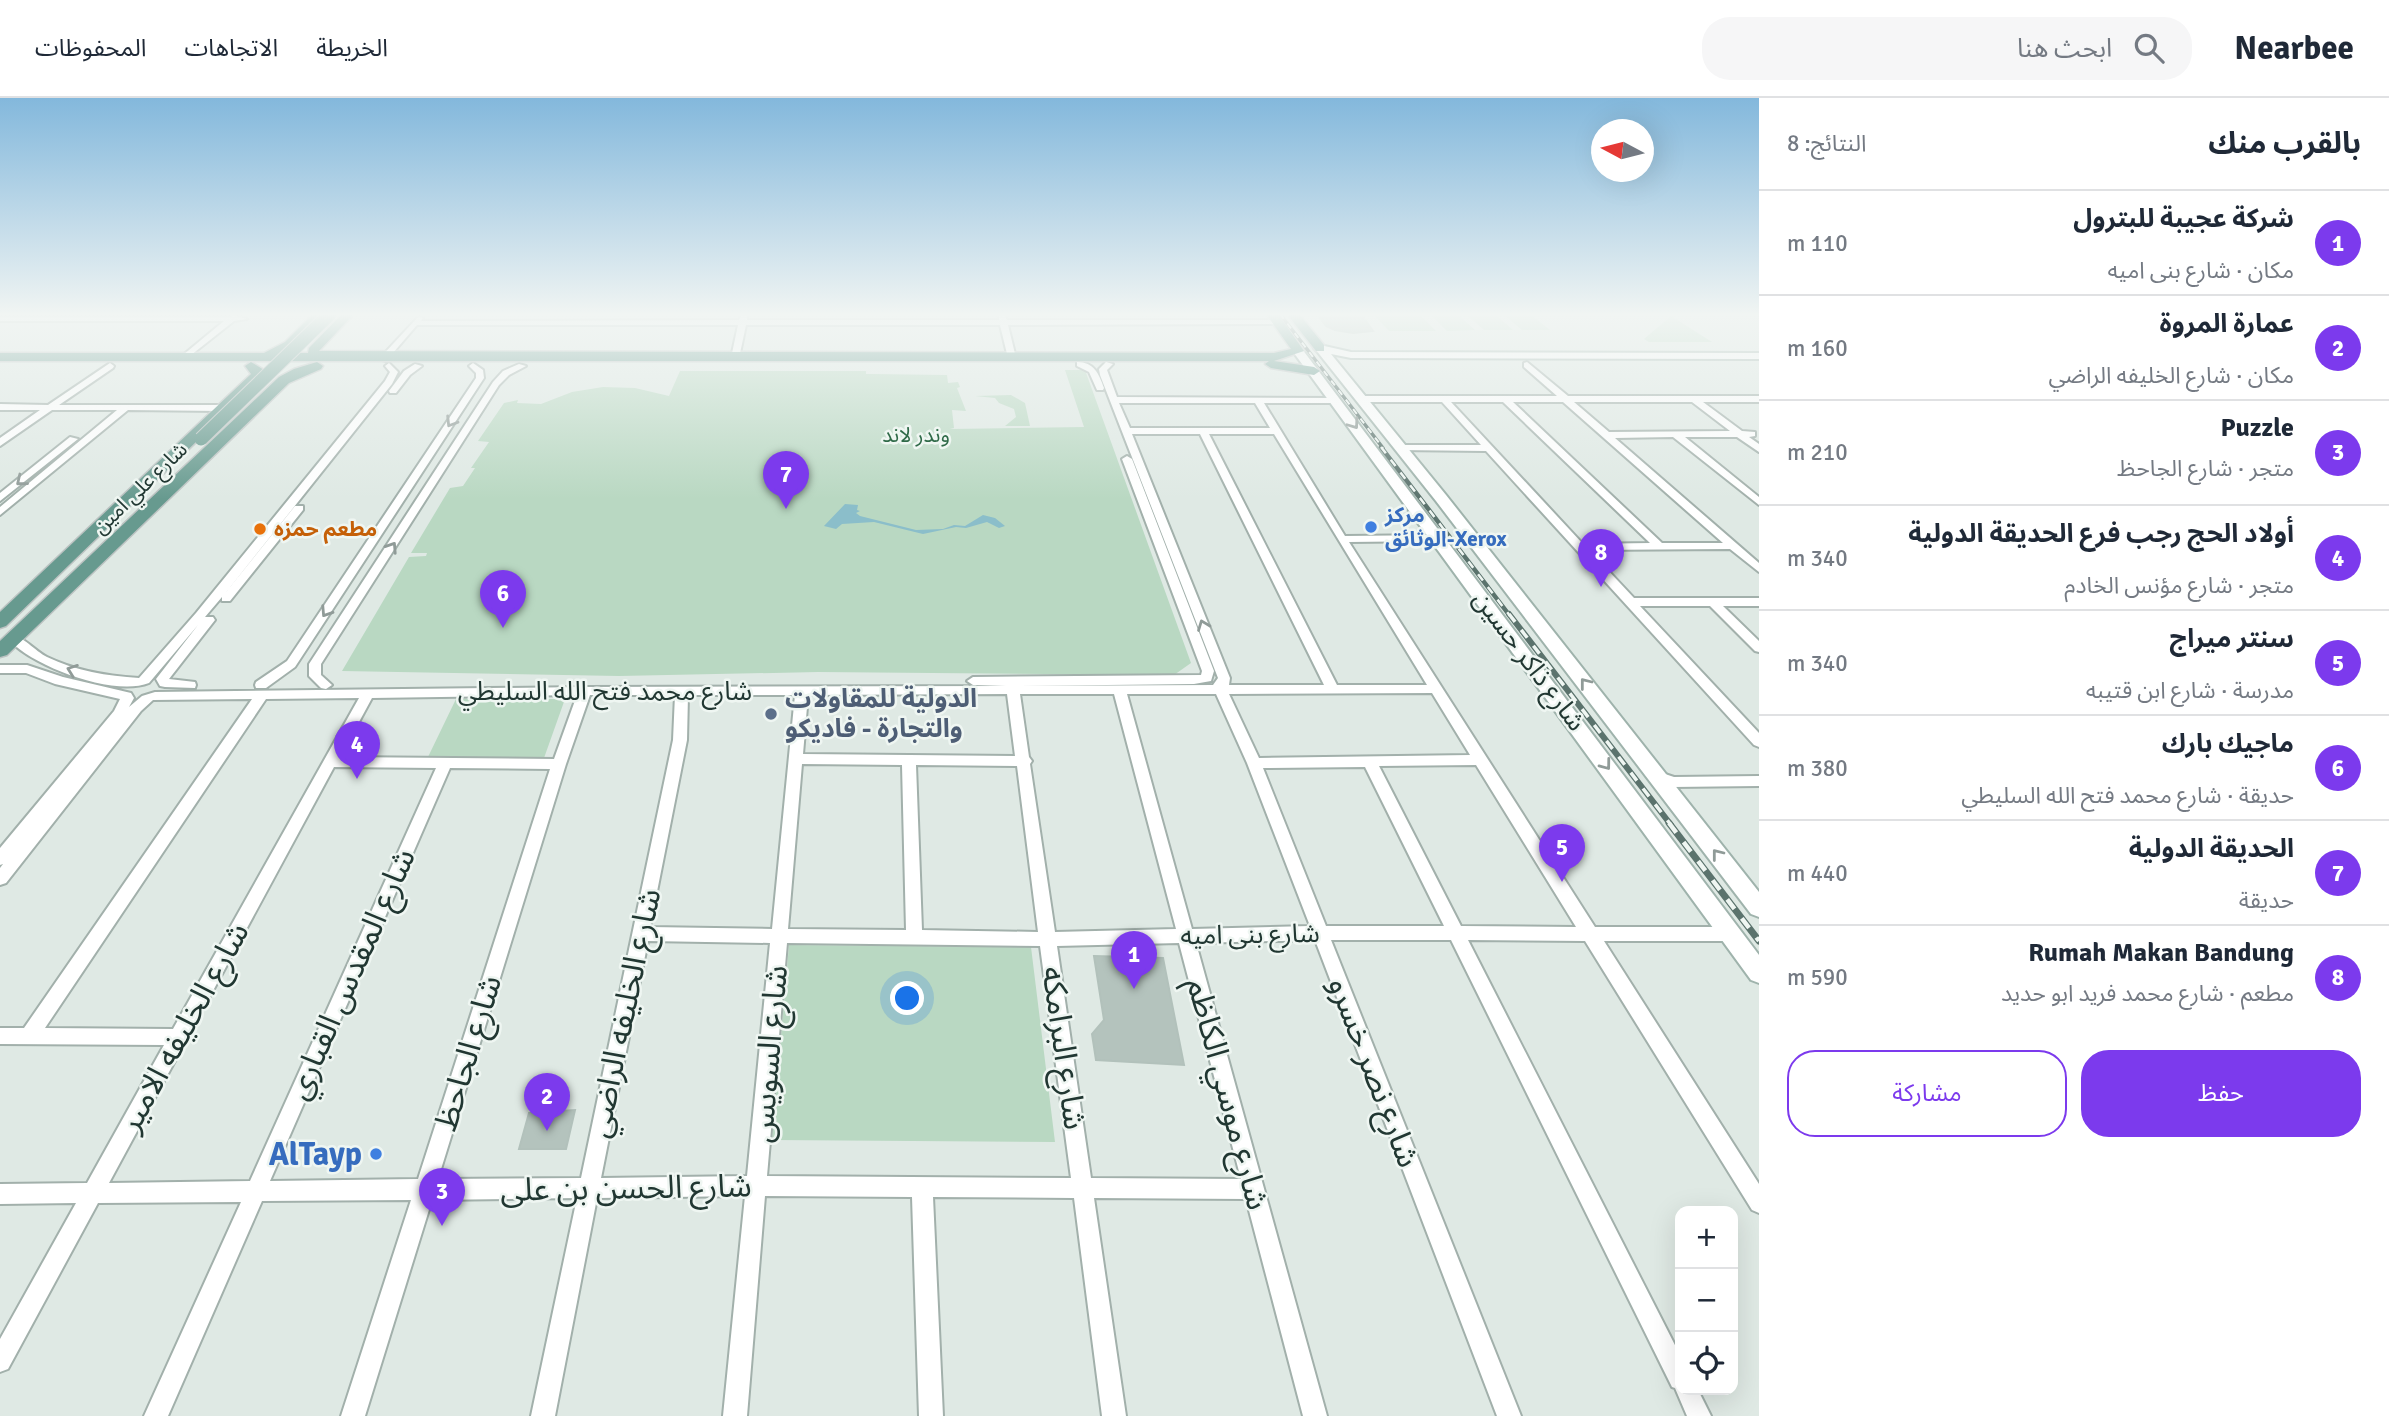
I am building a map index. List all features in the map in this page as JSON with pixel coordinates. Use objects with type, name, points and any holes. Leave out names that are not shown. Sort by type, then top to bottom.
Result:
[{"type":"main road","name":"شارع علي امين","points":[[0,623],[256,376]]},
{"type":"main road","points":[[51,602],[73,571],[269,376]]},
{"type":"main road","points":[[0,623],[41,591],[274,376]]},
{"type":"main road","name":"شارع علي امين","points":[[0,651],[290,376]]},
{"type":"main road","name":"شارع ذاكر حسين","points":[[1317,376],[1759,973]]},
{"type":"main road","name":"شارع ذاكر حسين","points":[[1342,376],[1441,498],[1759,908]]},
{"type":"main road","points":[[242,389],[264,384],[276,387]]},
{"type":"main road","points":[[1392,475],[1410,482],[1425,478]]},
{"type":"main road","points":[[1409,497],[1424,493],[1441,498]]},
{"type":"street","points":[[0,443],[47,407],[65,398],[91,376]]},
{"type":"street","points":[[0,859],[120,713],[129,689],[141,681],[200,616],[388,376]]},
{"type":"street","points":[[0,879],[136,708],[161,692],[164,681],[388,376]]},
{"type":"street","points":[[29,1036],[261,690],[292,664],[481,376]]},
{"type":"street","points":[[326,685],[316,676],[315,664],[504,376]]},
{"type":"street","name":"شارع نصر خسرو","points":[[1105,376],[1220,683]]},
{"type":"street","name":"شارع نصر خسرو","points":[[1105,376],[1220,683],[1254,763],[1509,1416]]},
{"type":"street","points":[[1539,376],[1759,569]]},
{"type":"street","points":[[477,384],[496,384]]},
{"type":"street","points":[[1361,399],[1759,399]]},
{"type":"street","points":[[1444,399],[1759,742]]},
{"type":"street","points":[[1505,399],[1660,547]]},
{"type":"street","points":[[1694,399],[1759,449]]},
{"type":"street","points":[[1706,399],[1755,437]]},
{"type":"street","points":[[1114,400],[1336,400]]},
{"type":"street","points":[[1258,400],[1342,539],[1759,1203]]},
{"type":"street","points":[[0,407],[222,408]]},
{"type":"street","points":[[0,498],[112,407]]},
{"type":"street","points":[[0,512],[126,407]]},
{"type":"street","points":[[1127,431],[1276,430]]},
{"type":"street","points":[[1203,431],[1333,689]]},
{"type":"street","points":[[1607,435],[1739,434],[1755,437]]},
{"type":"street","points":[[1675,435],[1759,502]]},
{"type":"street","points":[[1400,448],[1488,447]]},
{"type":"street","points":[[1342,539],[1438,538]]},
{"type":"street","points":[[1580,547],[1733,546]]},
{"type":"street","points":[[1631,603],[1759,602]]},
{"type":"street","points":[[1713,603],[1759,649]]},
{"type":"street","points":[[14,638],[22,649],[85,675],[141,681]]},
{"type":"street","points":[[17,668],[19,662],[32,654]]},
{"type":"street","points":[[292,664],[301,668],[315,664]]},
{"type":"street","points":[[0,669],[17,668],[127,697]]},
{"type":"street","name":"شارع محمد فتح الله السليطي","points":[[141,681],[261,690],[368,693],[802,691],[1194,680],[1220,683]]},
{"type":"street","points":[[1220,683],[1333,689],[1437,689]]},
{"type":"street","name":"شارع محمد فتح الله السليطي","points":[[127,697],[135,701],[326,685],[1013,686],[1119,691],[1220,683]]},
{"type":"street","name":"شارع البرامكه","points":[[1013,686],[1114,1416]]},
{"type":"street","name":"شارع الجاحظ","points":[[353,1416],[584,691]]},
{"type":"street","name":"شارع السويس","points":[[735,1416],[802,691]]},
{"type":"street","name":"شارع موسي الكاظم","points":[[1119,691],[1315,1416]]},
{"type":"street","name":"شارع الخليفه الراضي","points":[[543,1416],[680,740],[682,692]]},
{"type":"street","name":"شارع الخليفه الامير","points":[[0,1361],[368,693]]},
{"type":"street","points":[[796,759],[1025,761]]},
{"type":"street","points":[[909,760],[915,937]]},
{"type":"street","points":[[1254,763],[1481,760]]},
{"type":"street","points":[[1369,761],[1675,1369]]},
{"type":"street","points":[[330,762],[559,764]]},
{"type":"street","name":"شارع المقدس القباري","points":[[156,1416],[446,762]]},
{"type":"street","points":[[1656,776],[1673,782],[1759,780]]},
{"type":"street","name":"شارع بنى اميه","points":[[642,934],[1048,939],[1320,933],[1731,934]]},
{"type":"street","points":[[0,1036],[179,1037]]},
{"type":"street","name":"شارع الحسن بن على","points":[[0,1194],[757,1186],[1253,1189]]},
{"type":"street","points":[[922,1187],[931,1416]]},
{"type":"street","points":[[1688,1395],[1699,1416]]},
{"type":"green space","name":"وندر لاند","points":[[678,376],[947,376],[948,383],[958,382],[960,387],[957,388],[966,411],[952,410],[954,428],[950,429],[1084,427],[1067,376],[1087,376],[1191,663],[1174,675],[818,672],[619,676],[342,671],[409,557],[426,556],[427,553],[411,553],[450,488],[463,486],[475,468],[471,468],[489,442],[478,441],[504,403],[518,400],[517,403],[541,404],[572,392],[603,387],[635,388],[669,396]]},
{"type":"green space","points":[[1011,395],[1025,403],[1030,426],[1005,426],[1016,417],[1014,409],[999,403],[995,398],[975,396]]},
{"type":"green space","points":[[456,699],[565,699],[544,758],[428,757]]},
{"type":"green space","points":[[789,945],[1031,947],[1055,1142],[772,1140]]},
{"type":"water","points":[[845,504],[858,505],[857,510],[860,511],[856,513],[860,516],[916,530],[965,526],[983,515],[995,518],[1005,526],[999,528],[987,522],[923,534],[874,522],[842,524],[836,529],[824,526]]},
{"type":"building","points":[[1094,956],[1163,958],[1184,1065],[1096,1060],[1092,1034],[1104,1020]]},
{"type":"building","points":[[575,1110],[566,1149],[519,1149],[529,1113]]},
{"type":"railway","points":[[1327,376],[1383,448]]},
{"type":"railway","points":[[1381,447],[1510,616]]},
{"type":"railway","points":[[1509,614],[1671,825]]},
{"type":"railway","points":[[1669,823],[1759,941]]},
{"type":"place","name":"الحديقة الدولية","points":[[786,509]]},
{"type":"place","name":"مركز الوثائق-Xerox","points":[[1371,527]]},
{"type":"place","name":"مطعم حمزه","points":[[260,529]]},
{"type":"place","name":"Rumah Makan Bandung","points":[[1601,587]]},
{"type":"place","name":"ماجيك بارك","points":[[503,628]]},
{"type":"place","name":"الدولية للمقاولات والتجارة - فاديكو","points":[[771,714]]},
{"type":"place","name":"أولاد الحج رجب فرع الحديقة الدولية","points":[[357,779]]},
{"type":"place","name":"سنتر ميراج","points":[[1562,882]]},
{"type":"place","name":"شركة عجيبة للبترول","points":[[1134,989]]},
{"type":"place","name":"عمارة المروة","points":[[547,1131]]},
{"type":"place","name":"AlTayp","points":[[376,1154]]},
{"type":"place","name":"Puzzle","points":[[442,1226]]}]
